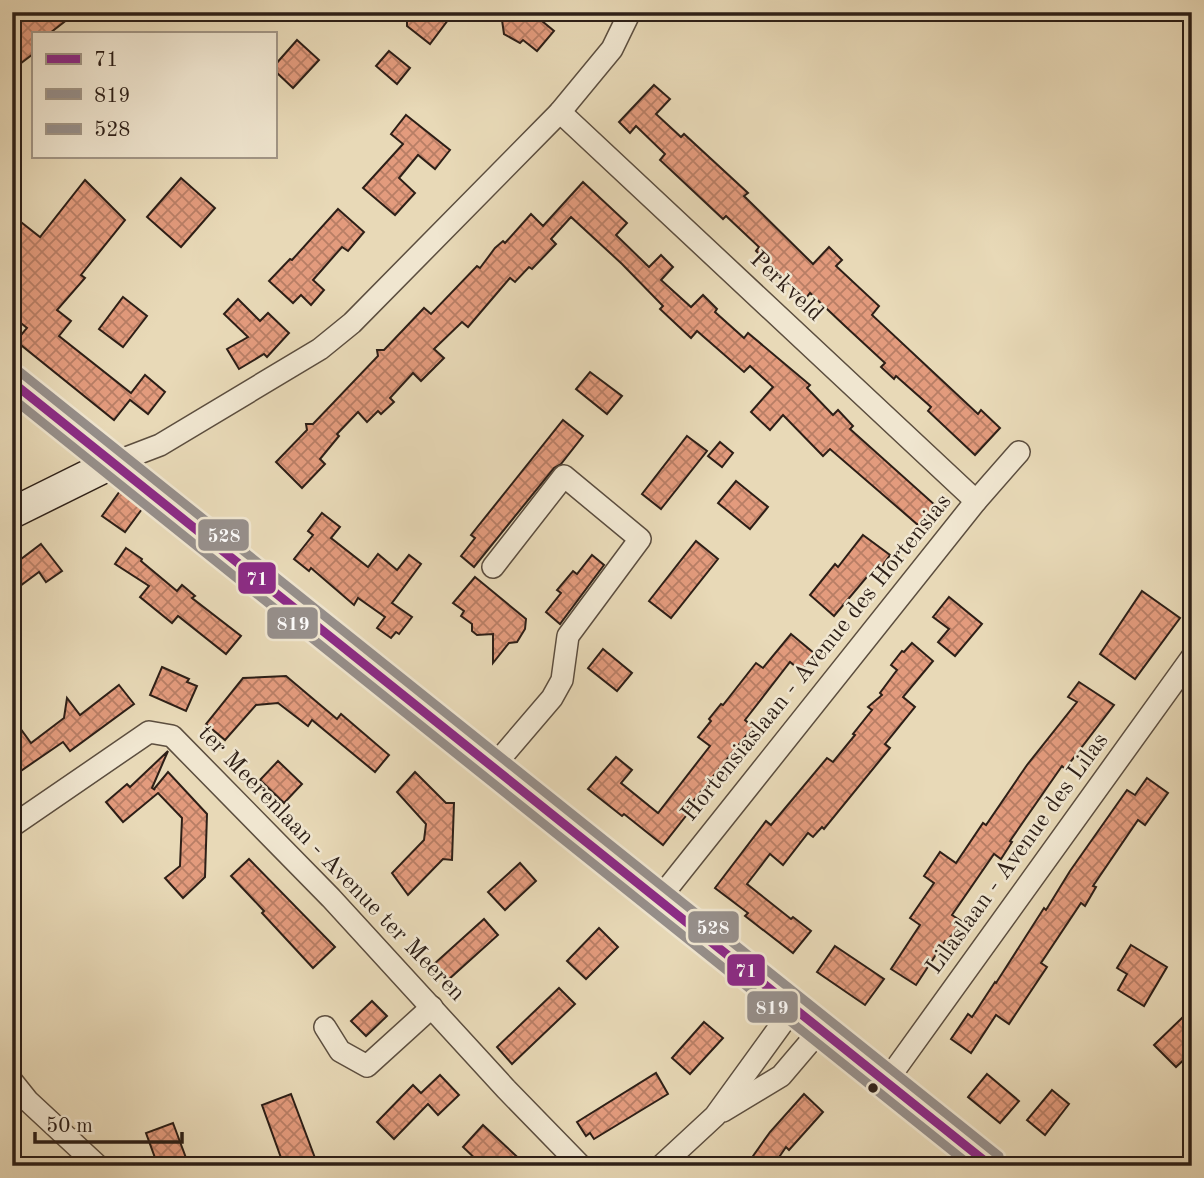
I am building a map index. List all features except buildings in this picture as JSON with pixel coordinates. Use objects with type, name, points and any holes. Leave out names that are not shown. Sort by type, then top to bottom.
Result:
[{"type":"main road","points":[[12,382],[991,1166]]},
{"type":"main road","points":[[12,513],[113,463]]},
{"type":"street","points":[[113,463],[160,445],[334,338],[372,305],[560,112],[612,49],[630,12]]},
{"type":"street","name":"Perkveld","points":[[560,112],[976,501]]},
{"type":"street","name":"Hortensiaslaan - Avenue des Hortensias","points":[[659,900],[976,501],[1019,452]]},
{"type":"street","points":[[493,567],[564,476],[640,539],[568,636],[562,680],[552,698],[493,767]]},
{"type":"street","name":"Lilaslaan - Avenue des Lilas","points":[[886,1082],[1192,657]]},
{"type":"street","name":"ter Meerenlaan - Avenue ter Meeren","points":[[12,826],[149,732],[172,736],[331,898],[506,1089],[581,1166]]},
{"type":"street","points":[[325,1027],[340,1051],[368,1066],[432,1007]]},
{"type":"street","points":[[661,1166],[715,1116],[794,1007]]},
{"type":"street","points":[[715,1116],[781,1076],[821,1029]]},
{"type":"street","points":[[12,1081],[27,1101],[98,1166]]},
{"type":"transit line","name":"528","points":[[20,372],[999,1156]]},
{"type":"transit line","name":"71","points":[[12,382],[991,1166]]},
{"type":"transit line","name":"819","points":[[12,398],[971,1166]]}]
